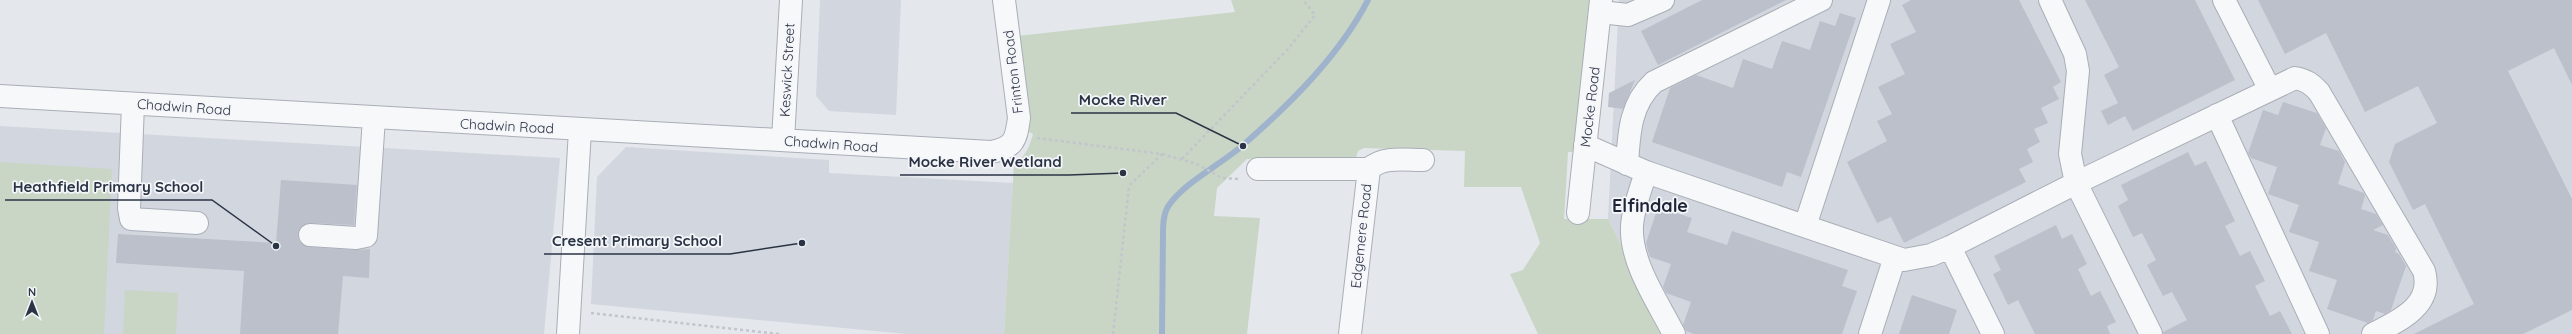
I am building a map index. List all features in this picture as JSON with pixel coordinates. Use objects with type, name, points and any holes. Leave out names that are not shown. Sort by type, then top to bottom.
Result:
[{"type":"street","name":"Keswick Street","points":[[783,140],[791,0]]},
{"type":"street","name":"Frinton Road","points":[[1004,0],[1019,118],[1014,139]]},
{"type":"street","points":[[1601,6],[1628,15],[1662,0]]},
{"type":"street","points":[[1674,334],[1639,263],[1632,238],[1636,168],[1631,121],[1637,104],[1645,91],[1654,82],[1821,0]]},
{"type":"street","points":[[1805,226],[1879,0]]},
{"type":"street","points":[[2050,0],[2075,54],[2078,71],[2070,154],[2076,183],[2152,334]]},
{"type":"street","points":[[2224,0],[2270,90]]},
{"type":"street","name":"Mocke Road","points":[[1578,213],[1601,6]]},
{"type":"street","points":[[1585,145],[1636,168],[1904,260],[1916,259],[1950,247],[2076,183],[2295,78],[2309,82],[2319,92],[2424,271],[2425,288],[2420,300],[2407,317],[2373,334]]},
{"type":"street","name":"Chadwin Road","points":[[0,96],[983,152],[1007,148],[1014,139]]},
{"type":"street","points":[[133,104],[129,208],[131,219],[197,223]]},
{"type":"street","points":[[2217,115],[2318,334]]},
{"type":"street","points":[[310,235],[356,238],[366,236],[374,118]]},
{"type":"street","points":[[568,334],[580,130]]},
{"type":"street","name":"Edgemere Road","points":[[1350,334],[1370,169],[1375,164],[1391,160],[1422,160]]},
{"type":"street","points":[[1258,169],[1370,169]]},
{"type":"street","points":[[1950,247],[1993,334]]},
{"type":"street","points":[[1870,334],[1896,256]]},
{"type":"path","points":[[1182,159],[1288,49],[1315,15],[1304,0]]},
{"type":"path","points":[[1014,139],[1032,138],[1162,154],[1197,164],[1216,175]]},
{"type":"path","points":[[1112,334],[1129,186],[1162,154]]},
{"type":"path","points":[[570,311],[779,334]]},
{"type":"shaded area","points":[[820,0],[901,0],[896,115],[829,111],[816,96]]},
{"type":"shaded area","points":[[1619,0],[2572,0],[2572,334],[1665,334],[1608,219]]},
{"type":"shaded area","points":[[0,126],[560,158],[544,334],[0,334]]},
{"type":"shaded area","points":[[626,147],[829,160],[829,173],[1013,183],[1004,334],[907,334],[591,304],[597,177]]},
{"type":"green space","points":[[1231,0],[1589,0],[1575,152],[1568,152],[1564,219],[1608,219],[1665,334],[1538,334],[1510,274],[1523,270],[1540,243],[1521,187],[1464,187],[1465,151],[1364,148],[1358,151],[1355,161],[1247,159],[1217,188],[1214,216],[1260,218],[1247,334],[1004,334],[1014,164],[1024,155],[1033,134],[1029,132],[1017,36],[1235,12]]},
{"type":"green space","points":[[0,162],[112,169],[104,334],[0,334]]},
{"type":"green space","points":[[125,290],[178,293],[176,334],[123,334]]},
{"type":"building","points":[[1702,0],[1786,0],[1658,65],[1641,31]]},
{"type":"building","points":[[1911,0],[2019,0],[2061,82],[2053,87],[2059,99],[2041,108],[2048,123],[2034,129],[2040,142],[2027,149],[2033,162],[2019,169],[2026,182],[1904,243],[1891,217],[1877,223],[1847,162],[1887,141],[1877,121],[1892,114],[1878,87],[1905,74],[1890,44],[1916,32],[1902,5]]},
{"type":"building","points":[[2085,0],[2195,0],[2235,80],[2133,131],[2125,116],[2108,125],[2101,111],[2118,103],[2104,75],[2119,67]]},
{"type":"building","points":[[2258,0],[2572,0],[2572,85],[2554,48],[2508,71],[2572,199],[2572,310],[2523,334],[2414,334],[2474,304],[2425,204],[2413,210],[2389,162],[2395,144],[2437,123],[2418,86],[2365,112],[2326,33],[2285,54]]},
{"type":"building","points":[[1840,13],[1856,18],[1801,177],[1787,172],[1782,187],[1652,142],[1670,88],[1696,75],[1733,88],[1743,59],[1772,69],[1782,41],[1810,50],[1820,21],[1835,26]]},
{"type":"building","points":[[1635,80],[1623,109],[1608,107],[1609,93]]},
{"type":"building","points":[[2283,102],[2317,113],[2326,128],[2320,145],[2339,151],[2345,162],[2338,184],[2364,193],[2365,196],[2361,209],[2376,214],[2383,225],[2373,230],[2388,235],[2396,248],[2395,252],[2399,254],[2406,266],[2391,310],[2385,314],[2376,311],[2373,320],[2368,323],[2327,309],[2337,280],[2309,271],[2319,242],[2289,232],[2299,205],[2268,194],[2277,167],[2251,158],[2248,153],[2263,110],[2278,115]]},
{"type":"building","points":[[2188,152],[2195,166],[2206,161],[2235,221],[2225,226],[2240,256],[2250,251],[2265,281],[2255,286],[2270,316],[2280,311],[2292,334],[2163,334],[2163,332],[2187,320],[2172,292],[2163,296],[2147,265],[2156,260],[2142,233],[2133,237],[2118,206],[2128,200],[2121,185]]},
{"type":"building","points":[[281,180],[357,185],[354,225],[310,223],[300,228],[298,234],[299,241],[309,247],[355,250],[370,249],[369,278],[343,276],[338,334],[240,334],[244,271],[116,263],[118,234],[276,243]]},
{"type":"building","points":[[1658,207],[1692,218],[1687,232],[1727,245],[1732,231],[1848,270],[1842,286],[1857,291],[1842,334],[1694,334],[1686,331],[1683,325],[1691,302],[1666,293],[1663,287],[1671,264],[1650,257],[1646,243]]},
{"type":"building","points":[[2056,225],[2062,239],[2072,234],[2087,264],[2078,269],[2091,296],[2100,291],[2116,322],[2107,326],[2110,334],[2035,334],[2018,300],[2008,305],[1993,274],[2001,270],[1994,256]]},
{"type":"building","points":[[1912,295],[1957,310],[1949,334],[1899,334]]},
{"type":"waterway","points":[[1162,334],[1163,227],[1164,216],[1167,208],[1193,181],[1242,146],[1295,97],[1343,41],[1368,0]]},
{"type":"place","name":"Mocke River","points":[[1243,146]]},
{"type":"place","name":"Mocke River Wetland","points":[[1123,173]]},
{"type":"place","name":"Cresent Primary School","points":[[802,243]]},
{"type":"place","name":"Heathfield Primary School","points":[[276,246]]},
{"type":"district","name":"Elfindale","points":[[1650,206]]}]
